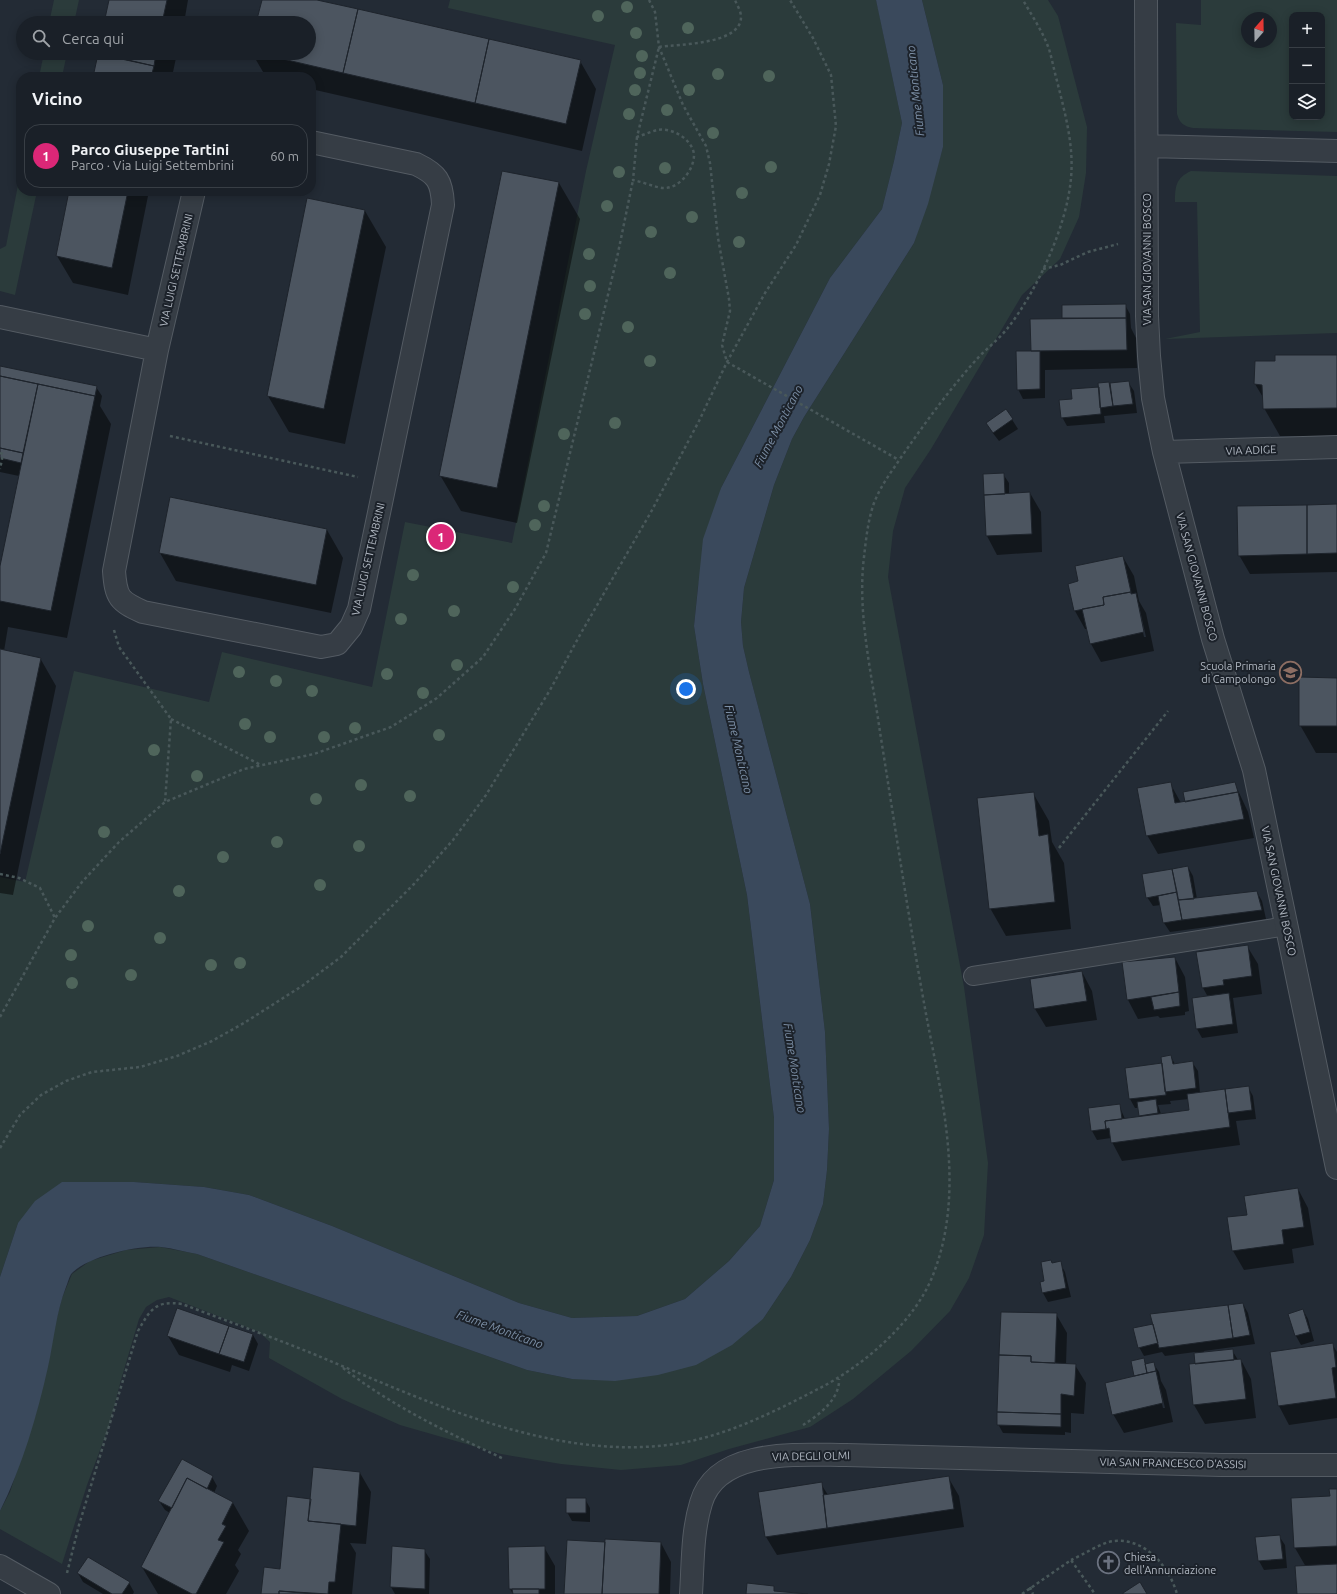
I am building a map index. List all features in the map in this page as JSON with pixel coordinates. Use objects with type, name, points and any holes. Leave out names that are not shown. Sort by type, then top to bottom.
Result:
[{"type":"street","name":"VIA SAN GIOVANNI BOSCO","points":[[1146,0],[1147,316],[1153,398],[1164,452],[1214,639],[1254,770],[1337,1168]]},
{"type":"street","name":"VIA LUIGI SETTEMBRINI","points":[[193,196],[157,350],[114,571],[116,590],[125,604],[143,612],[321,647],[337,644],[351,627],[359,609],[443,205],[442,187],[431,171],[416,164],[316,143]]},
{"type":"street","points":[[1147,146],[1337,151]]},
{"type":"street","points":[[0,317],[157,350]]},
{"type":"street","name":"VIA ADIGE","points":[[1164,452],[1337,447]]},
{"type":"street","name":"VIA DEGLI OLMI","points":[[691,1594],[697,1523],[701,1502],[707,1489],[716,1478],[733,1467],[757,1458],[786,1455],[1008,1459]]},
{"type":"street","name":"VIA SAN FRANCESCO D'ASSISI","points":[[1008,1459],[1221,1465],[1337,1465]]},
{"type":"street","points":[[0,1566],[49,1594]]},
{"type":"lane","points":[[973,976],[1287,926]]},
{"type":"path","points":[[649,0],[655,12],[659,47],[683,105],[706,146],[710,163],[718,238],[729,299],[730,311],[722,345],[727,362],[900,460]]},
{"type":"path","points":[[659,47],[714,40],[728,36],[735,31],[742,19],[741,12],[735,0]]},
{"type":"path","points":[[0,1148],[20,1116],[41,1095],[66,1081],[92,1072],[140,1067],[176,1056],[212,1041],[244,1023],[302,986],[341,957],[414,884],[453,840],[486,795],[531,723],[651,512],[699,420],[727,362],[764,293],[796,245],[820,195],[829,164],[836,126],[832,75],[813,38],[790,0]]},
{"type":"path","points":[[66,1576],[79,1525],[138,1331],[150,1310],[158,1305],[170,1302],[182,1304],[274,1338],[410,1394],[494,1424],[544,1437],[596,1447],[641,1448],[679,1444],[725,1432],[765,1416],[839,1379],[894,1333],[921,1299],[932,1278],[945,1235],[948,1210],[948,1141],[892,807],[867,644],[861,579],[872,508],[885,481],[920,430],[976,360],[1006,331],[1043,269],[1065,213],[1071,178],[1071,141],[1048,47],[1023,0]]},
{"type":"path","points":[[637,137],[659,130],[678,133],[687,140],[694,154],[691,169],[680,182],[664,188],[633,180],[637,137],[659,47]]},
{"type":"path","points":[[1043,269],[1060,265],[1088,252],[1124,243]]},
{"type":"path","points":[[142,430],[385,482]]},
{"type":"path","points":[[0,453],[3,454],[0,469]]},
{"type":"path","points":[[113,627],[119,647],[171,719],[261,765]]},
{"type":"path","points":[[1059,848],[1168,711]]},
{"type":"path","points":[[165,802],[171,719]]},
{"type":"path","points":[[0,874],[20,878],[40,888],[55,918]]},
{"type":"path","points":[[340,1365],[368,1387],[394,1403],[455,1436],[504,1459]]},
{"type":"path","points":[[786,1455],[800,1427],[817,1416],[836,1396],[840,1387],[839,1379]]},
{"type":"path","points":[[1022,1594],[1071,1560],[1112,1541],[1128,1541],[1144,1547],[1162,1563],[1177,1594]]},
{"type":"path","points":[[1071,1560],[1095,1594]]},
{"type":"path","points":[[1030,1587],[1033,1594]]},
{"type":"shaded area","points":[[54,0],[79,0],[76,16],[51,16]]},
{"type":"shaded area","points":[[450,0],[876,0],[902,123],[882,209],[830,278],[721,488],[698,586],[694,626],[703,684],[747,895],[774,1118],[774,1180],[760,1226],[729,1261],[685,1299],[637,1316],[572,1318],[519,1303],[332,1226],[249,1195],[204,1187],[134,1182],[18,1223],[0,1277],[0,877],[25,882],[74,671],[209,702],[222,652],[372,687],[405,522],[512,543],[586,171],[615,45],[448,8]]},
{"type":"shaded area","points":[[922,0],[1048,0],[1058,16],[1087,127],[1086,173],[1079,217],[1060,259],[1022,295],[931,449],[905,488],[893,531],[888,577],[964,987],[988,1163],[984,1235],[969,1278],[950,1311],[911,1351],[853,1399],[810,1427],[729,1449],[681,1465],[621,1470],[561,1464],[501,1454],[400,1425],[342,1399],[269,1358],[270,1342],[259,1332],[169,1297],[157,1300],[146,1307],[139,1319],[109,1426],[87,1485],[62,1564],[0,1529],[0,1511],[10,1492],[36,1413],[62,1298],[72,1274],[90,1261],[126,1250],[160,1247],[197,1254],[527,1370],[572,1379],[763,1319],[791,1277],[810,1240],[823,1204],[827,1170],[829,1129],[825,1032],[810,904],[743,646],[741,622],[744,588],[774,485],[792,439],[804,417],[914,243],[943,147],[943,85]]},
{"type":"shaded area","points":[[1201,0],[1337,0],[1337,132],[1193,128],[1183,124],[1177,114],[1176,23],[1201,25]]},
{"type":"shaded area","points":[[43,60],[66,60],[63,72],[40,72]]},
{"type":"shaded area","points":[[1191,171],[1337,176],[1337,333],[1165,339],[1200,332],[1197,202],[1175,202],[1177,183],[1182,177]]},
{"type":"shaded area","points":[[16,195],[36,196],[15,295],[0,291],[0,249],[6,246]]},
{"type":"water","name":"Fiume Monticano","points":[[876,0],[922,0],[943,85],[943,147],[928,204],[914,243],[804,417],[792,439],[774,485],[744,588],[741,622],[743,646],[749,672],[810,904],[825,1032],[829,1129],[827,1170],[823,1204],[810,1240],[791,1277],[763,1319],[732,1345],[696,1365],[658,1375],[615,1381],[572,1379],[527,1370],[197,1254],[166,1248],[151,1247],[114,1253],[90,1261],[70,1276],[60,1307],[48,1367],[34,1422],[22,1459],[0,1511],[0,1277],[18,1223],[35,1201],[62,1182],[134,1182],[204,1187],[249,1195],[332,1226],[519,1303],[572,1318],[637,1316],[685,1299],[729,1261],[760,1226],[774,1180],[774,1118],[747,895],[703,684],[694,626],[703,539],[721,488],[830,278],[882,209],[902,123]]},
{"type":"building","points":[[109,0],[167,0],[164,16],[106,16]]},
{"type":"building","points":[[262,0],[317,0],[358,9],[343,73],[287,60],[316,60],[316,16],[258,16]]},
{"type":"building","points":[[358,9],[489,39],[475,103],[343,73]]},
{"type":"building","points":[[489,39],[581,60],[566,124],[475,103]]},
{"type":"building","points":[[97,60],[126,60],[154,66],[152,72],[94,72]]},
{"type":"building","points":[[128,60],[155,60],[154,66]]},
{"type":"building","points":[[502,171],[559,182],[497,488],[439,476]]},
{"type":"building","points":[[68,196],[127,196],[112,268],[56,256]]},
{"type":"building","points":[[307,198],[365,210],[324,409],[267,396]]},
{"type":"building","points":[[1126,304],[1126,318],[1062,318],[1062,305]]},
{"type":"building","points":[[1126,318],[1127,350],[1031,351],[1030,319]]},
{"type":"building","points":[[1016,351],[1040,351],[1040,389],[1017,390]]},
{"type":"building","points":[[1275,355],[1337,355],[1337,408],[1263,409],[1262,385],[1254,384],[1255,361],[1275,361]]},
{"type":"building","points":[[0,366],[97,386],[95,396],[0,376]]},
{"type":"building","points":[[0,376],[38,384],[23,453],[0,448]]},
{"type":"building","points":[[1129,381],[1133,404],[1113,406],[1110,383]]},
{"type":"building","points":[[1109,382],[1113,406],[1100,408],[1098,383]]},
{"type":"building","points":[[38,384],[95,396],[51,611],[0,601],[0,566]]},
{"type":"building","points":[[1099,387],[1101,414],[1061,418],[1059,400],[1072,399],[1071,389]]},
{"type":"building","points":[[1006,409],[1013,419],[993,433],[986,423]]},
{"type":"building","points":[[0,448],[23,453],[21,463],[0,458]]},
{"type":"building","points":[[1004,473],[1005,494],[984,495],[983,474]]},
{"type":"building","points":[[1030,492],[1032,534],[986,536],[984,495]]},
{"type":"building","points":[[170,497],[327,529],[316,585],[159,553]]},
{"type":"building","points":[[1337,504],[1337,553],[1307,554],[1307,505]]},
{"type":"building","points":[[1307,505],[1307,554],[1238,556],[1237,506]]},
{"type":"building","points":[[1123,556],[1131,592],[1103,597],[1104,605],[1074,611],[1068,584],[1078,581],[1075,566]]},
{"type":"building","points":[[1131,592],[1131,594],[1136,593],[1144,632],[1090,644],[1082,609],[1104,605],[1103,597]]},
{"type":"building","points":[[0,649],[41,658],[0,854]]},
{"type":"building","points":[[1299,677],[1337,678],[1337,726],[1299,726]]},
{"type":"building","points":[[1171,782],[1175,803],[1238,792],[1244,819],[1146,836],[1137,788]]},
{"type":"building","points":[[1235,782],[1238,792],[1185,802],[1183,792]]},
{"type":"building","points":[[1034,792],[1039,836],[1048,834],[1055,902],[989,909],[977,798]]},
{"type":"building","points":[[1188,866],[1194,899],[1178,900],[1172,869]]},
{"type":"building","points":[[1172,869],[1177,892],[1146,898],[1142,874]]},
{"type":"building","points":[[1257,891],[1262,910],[1182,920],[1178,900]]},
{"type":"building","points":[[1177,892],[1182,920],[1163,923],[1158,896]]},
{"type":"building","points":[[1248,945],[1252,976],[1223,980],[1224,985],[1202,988],[1196,952]]},
{"type":"building","points":[[1175,957],[1179,992],[1127,1000],[1122,962]]},
{"type":"building","points":[[1082,971],[1087,1001],[1034,1009],[1030,979]]},
{"type":"building","points":[[1179,992],[1180,1006],[1154,1010],[1151,997]]},
{"type":"building","points":[[1229,993],[1233,1024],[1196,1029],[1192,998]]},
{"type":"building","points":[[1171,1055],[1173,1064],[1193,1061],[1196,1088],[1165,1092],[1161,1057]]},
{"type":"building","points":[[1162,1063],[1166,1095],[1129,1099],[1125,1068]]},
{"type":"building","points":[[1249,1086],[1252,1110],[1228,1113],[1225,1089]]},
{"type":"building","points":[[1225,1089],[1230,1127],[1111,1143],[1109,1128],[1106,1129],[1105,1121],[1189,1110],[1187,1094]]},
{"type":"building","points":[[1156,1099],[1158,1113],[1139,1116],[1137,1102]]},
{"type":"building","points":[[1120,1104],[1122,1119],[1105,1121],[1106,1129],[1091,1131],[1088,1108]]},
{"type":"building","points":[[1298,1188],[1304,1227],[1282,1230],[1284,1244],[1232,1251],[1227,1217],[1247,1215],[1244,1196]]},
{"type":"building","points":[[1051,1260],[1052,1263],[1061,1261],[1066,1288],[1042,1293],[1040,1282],[1044,1281],[1041,1262]]},
{"type":"building","points":[[1243,1303],[1250,1335],[1233,1338],[1228,1305]]},
{"type":"building","points":[[1228,1305],[1233,1338],[1159,1348],[1150,1314]]},
{"type":"building","points":[[177,1308],[229,1326],[219,1354],[167,1336]]},
{"type":"building","points":[[1303,1309],[1310,1332],[1295,1336],[1288,1314]]},
{"type":"building","points":[[1001,1312],[1057,1313],[1055,1363],[1031,1362],[1031,1356],[999,1355]]},
{"type":"building","points":[[1153,1324],[1158,1343],[1138,1348],[1133,1328]]},
{"type":"building","points":[[229,1326],[253,1334],[244,1362],[219,1354]]},
{"type":"building","points":[[1333,1343],[1336,1367],[1332,1368],[1336,1398],[1278,1406],[1270,1352]]},
{"type":"building","points":[[1233,1349],[1234,1360],[1195,1364],[1194,1353]]},
{"type":"building","points":[[999,1355],[1031,1356],[1031,1362],[1076,1364],[1074,1396],[1061,1394],[1061,1414],[997,1412]]},
{"type":"building","points":[[1144,1358],[1147,1373],[1134,1376],[1131,1361]]},
{"type":"building","points":[[1241,1359],[1246,1399],[1193,1405],[1189,1364]]},
{"type":"building","points":[[1154,1362],[1156,1371],[1147,1373],[1145,1364]]},
{"type":"building","points":[[1156,1371],[1163,1403],[1112,1415],[1105,1383]]},
{"type":"building","points":[[997,1412],[1061,1414],[1061,1427],[997,1425]]},
{"type":"building","points":[[182,1459],[213,1476],[207,1489],[187,1478],[172,1508],[158,1501]]},
{"type":"building","points":[[313,1467],[360,1472],[356,1526],[308,1521]]},
{"type":"building","points":[[949,1476],[954,1509],[827,1528],[823,1495]]},
{"type":"building","points":[[187,1478],[233,1502],[222,1524],[226,1526],[218,1540],[224,1542],[196,1594],[192,1594],[141,1567]]},
{"type":"building","points":[[822,1482],[827,1528],[765,1537],[758,1492]]},
{"type":"building","points":[[1329,1489],[1337,1489],[1337,1546],[1294,1548],[1291,1498],[1330,1496]]},
{"type":"building","points":[[287,1496],[311,1499],[308,1521],[341,1524],[335,1582],[329,1582],[328,1594],[279,1591],[279,1594],[261,1594],[264,1567],[280,1569]]},
{"type":"building","points":[[566,1498],[586,1498],[586,1513],[566,1513]]},
{"type":"building","points":[[1280,1535],[1283,1559],[1258,1561],[1255,1537]]},
{"type":"building","points":[[605,1539],[661,1542],[659,1594],[602,1594]]},
{"type":"building","points":[[567,1540],[605,1542],[602,1594],[564,1594]]},
{"type":"building","points":[[392,1546],[425,1549],[425,1589],[390,1587]]},
{"type":"building","points":[[545,1546],[545,1589],[509,1589],[508,1547]]},
{"type":"building","points":[[88,1557],[130,1582],[122,1594],[112,1594],[77,1573]]},
{"type":"building","points":[[1337,1564],[1337,1594],[1297,1594],[1295,1566]]},
{"type":"building","points":[[1140,1582],[1147,1594],[1123,1594],[1123,1593]]},
{"type":"building","points":[[747,1583],[774,1586],[774,1591],[808,1594],[746,1594]]},
{"type":"building","points":[[512,1589],[539,1589],[539,1594],[513,1594]]},
{"type":"building","points":[[279,1591],[314,1594],[279,1594]]},
{"type":"place","name":"Parco Giuseppe Tartini","points":[[441,537]]},
{"type":"place","name":"Scuola Primaria di Campolongo","points":[[1291,672]]},
{"type":"place","name":"Chiesa dell'Annunciazione","points":[[1109,1563]]}]
